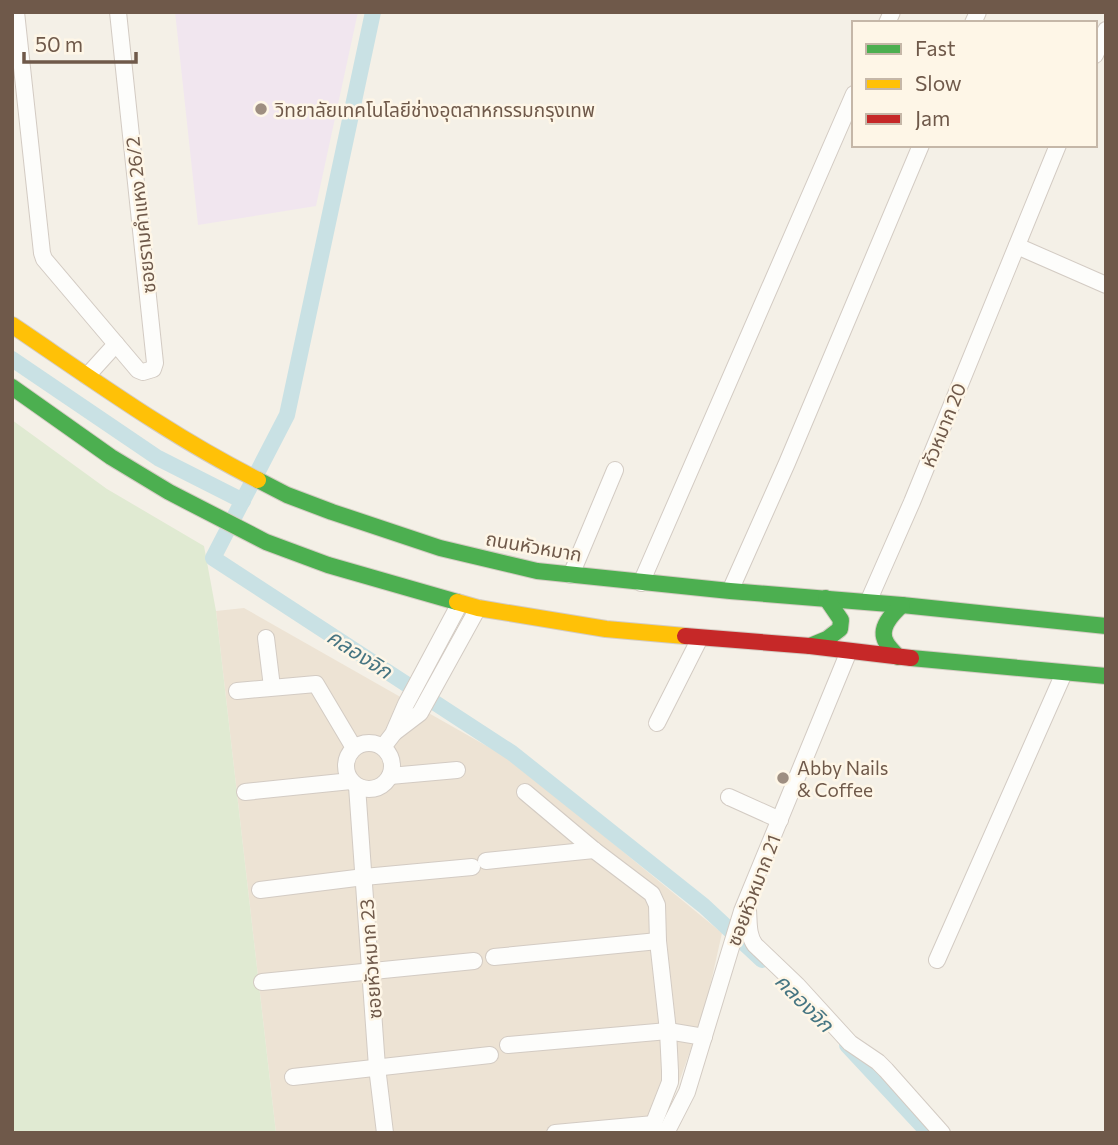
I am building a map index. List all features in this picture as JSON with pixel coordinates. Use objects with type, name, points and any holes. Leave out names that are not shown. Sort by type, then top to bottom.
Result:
[{"type":"main road","name":"ถนนหัวหมาก","points":[[12,325],[212,457],[287,495],[440,548],[537,571],[571,575],[1106,626]]},
{"type":"main road","points":[[12,387],[111,457],[169,492],[266,542],[328,565],[478,608],[606,629],[810,646],[1106,676]]},
{"type":"main road","points":[[810,646],[827,639],[840,629],[841,620],[826,598]]},
{"type":"main road","points":[[898,657],[886,642],[884,634],[886,622],[902,605]]},
{"type":"street","points":[[16,12],[42,253],[44,259],[116,344],[87,376]]},
{"type":"street","name":"ซอยรามคำแหง 26/2","points":[[116,344],[138,370],[143,372],[153,369],[155,363],[118,12]]},
{"type":"street","points":[[1097,50],[1106,30]]},
{"type":"street","points":[[641,583],[852,99]]},
{"type":"street","points":[[730,591],[921,147]]},
{"type":"street","name":"หัวหมาก 20","points":[[868,603],[1057,147]]},
{"type":"street","points":[[1017,246],[1106,285]]},
{"type":"street","points":[[571,575],[615,470]]},
{"type":"street","points":[[413,708],[434,653],[460,603]]},
{"type":"street","points":[[383,747],[450,660],[478,608]]},
{"type":"street","points":[[266,638],[272,687]]},
{"type":"street","points":[[657,723],[700,638]]},
{"type":"street","name":"ซอยหัวหมาก 21","points":[[657,1130],[687,1092],[744,905],[849,651]]},
{"type":"street","points":[[937,960],[1064,673]]},
{"type":"street","points":[[237,691],[316,684],[354,748],[376,743],[388,752],[392,760],[390,776],[386,782],[372,789],[354,784],[245,792]]},
{"type":"street","name":"ซอยหัวหมาก 23","points":[[354,748],[346,760],[347,775],[354,784],[364,877],[377,1068],[385,1133]]},
{"type":"street","points":[[390,776],[457,770]]},
{"type":"street","points":[[525,792],[652,894],[657,905],[670,1082],[657,1130],[555,1133]]},
{"type":"street","points":[[729,797],[779,820]]},
{"type":"street","points":[[260,890],[594,850]]},
{"type":"street","points":[[744,905],[749,911],[751,940],[850,1043],[886,1070],[942,1133]]},
{"type":"street","points":[[494,957],[659,941]]},
{"type":"street","points":[[262,982],[474,961]]},
{"type":"street","points":[[508,1045],[668,1031],[704,1037]]},
{"type":"street","points":[[293,1077],[489,1055]]},
{"type":"shaded area","name":"วิทยาลัยเทคโนโลยีช่างอุตสาหกรรมกรุงเทพ","points":[[175,12],[358,12],[316,206],[198,225]]},
{"type":"shaded area","points":[[244,608],[513,761],[722,933],[705,1009],[661,1133],[276,1133],[216,611]]},
{"type":"green space","points":[[12,420],[107,489],[204,546],[216,611],[276,1133],[12,1133]]},
{"type":"waterway","name":"คลองจิก","points":[[373,12],[287,415],[213,558],[512,753],[704,906],[762,960]]},
{"type":"waterway","points":[[12,359],[158,458],[243,501]]},
{"type":"waterway","name":"คลองจิก","points":[[847,1045],[929,1133]]},
{"type":"traffic: fast","points":[[12,387],[111,457],[169,492],[266,542],[328,565],[457,602]]},
{"type":"traffic: fast","points":[[258,480],[287,495],[332,512],[440,548],[537,571],[1106,626]]},
{"type":"traffic: fast","points":[[810,646],[827,639],[840,629],[841,620],[826,598]]},
{"type":"traffic: fast","points":[[898,657],[887,644],[884,632],[890,617],[902,605]]},
{"type":"traffic: fast","points":[[911,658],[1106,676]]},
{"type":"traffic: slow","points":[[12,325],[163,426],[258,480]]},
{"type":"traffic: slow","points":[[457,602],[478,608],[606,629],[685,636]]},
{"type":"traffic: jam","points":[[685,636],[810,646],[911,658]]},
{"type":"place","name":"วิทยาลัยเทคโนโลยีช่างอุตสาหกรรมกรุงเทพ","points":[[261,109]]},
{"type":"place","name":"Abby Nails & Coffee","points":[[783,778]]}]
